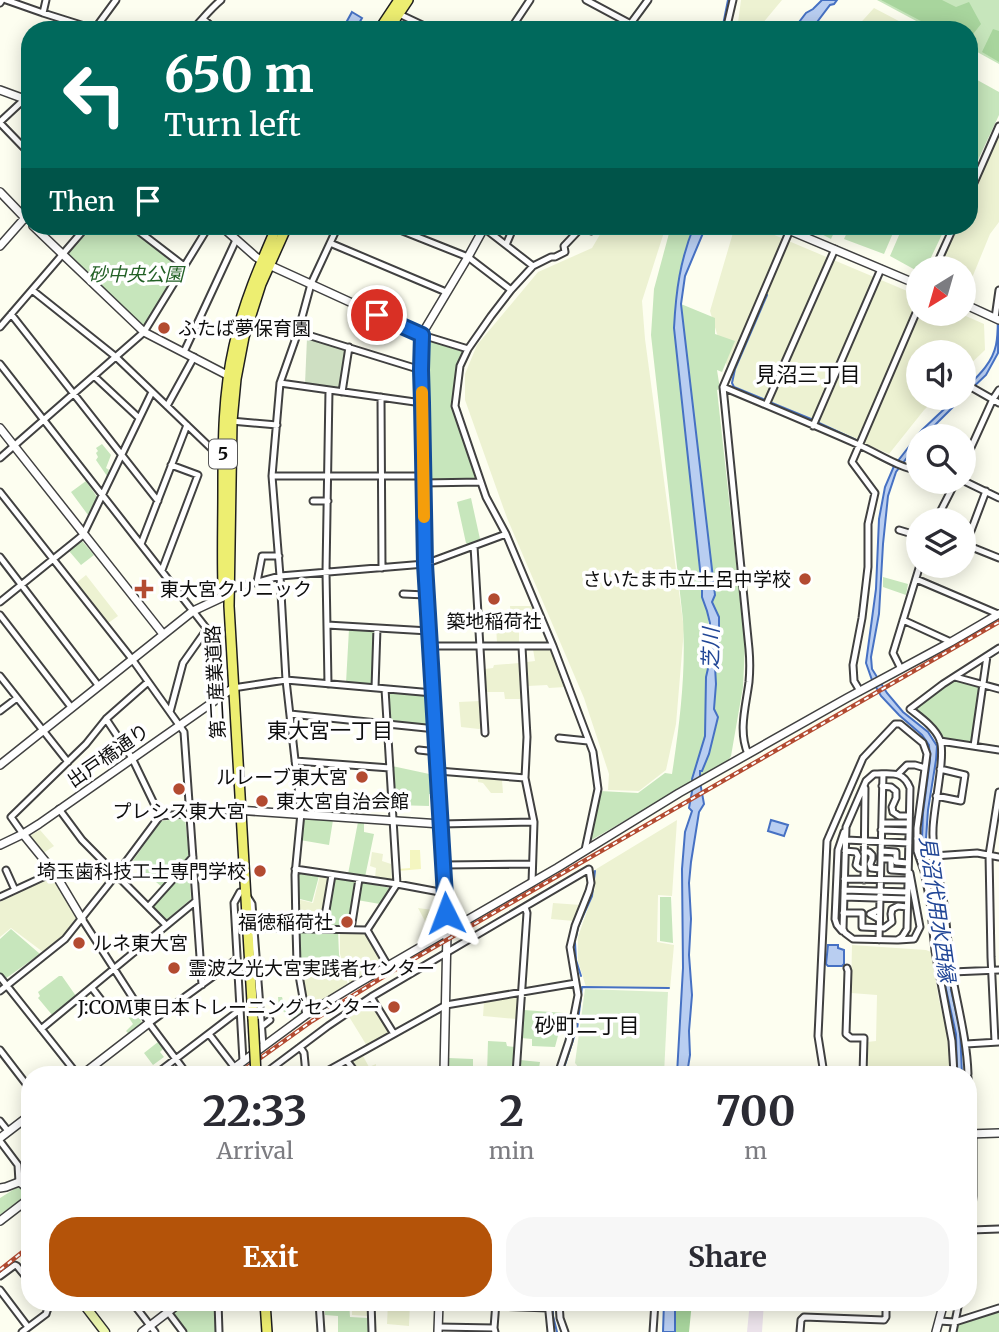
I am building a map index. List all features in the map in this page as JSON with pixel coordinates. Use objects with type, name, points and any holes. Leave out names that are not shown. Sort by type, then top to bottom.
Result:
[{"type":"main road","points":[[385,21],[399,0]]},
{"type":"main road","points":[[394,21],[408,0]]},
{"type":"main road","name":"第二産業道路","points":[[253,1066],[225,594],[227,457],[232,377],[242,314],[265,263],[274,235]]},
{"type":"main road","name":"第二産業道路","points":[[265,263],[282,235]]},
{"type":"main road","points":[[89,1311],[104,1332]]},
{"type":"main road","points":[[268,1311],[269,1332]]},
{"type":"street","points":[[43,13],[46,0]]},
{"type":"street","points":[[101,21],[116,0]]},
{"type":"street","points":[[205,21],[203,19],[206,13],[221,0]]},
{"type":"street","points":[[516,21],[530,0]]},
{"type":"street","points":[[586,0],[627,21]]},
{"type":"street","points":[[632,21],[648,0]]},
{"type":"street","points":[[728,21],[733,0]]},
{"type":"street","points":[[3,1],[69,21]]},
{"type":"street","points":[[399,14],[414,21]]},
{"type":"street","points":[[0,90],[21,96]]},
{"type":"street","points":[[21,104],[0,122],[21,144]]},
{"type":"street","points":[[978,174],[999,126]]},
{"type":"street","points":[[0,192],[21,212]]},
{"type":"street","points":[[0,246],[21,227]]},
{"type":"street","points":[[44,235],[144,332],[232,377]]},
{"type":"street","points":[[0,327],[79,235]]},
{"type":"street","points":[[144,235],[184,266]]},
{"type":"street","points":[[0,458],[144,332],[203,235]]},
{"type":"street","points":[[231,235],[265,263],[422,335],[468,349]]},
{"type":"street","points":[[306,1015],[298,964],[296,928],[295,870],[300,813],[286,680],[272,476],[280,383],[311,284],[334,235]]},
{"type":"street","points":[[413,235],[468,257],[511,290]]},
{"type":"street","points":[[444,1066],[447,932],[426,595],[422,335],[478,235]]},
{"type":"street","points":[[493,235],[533,266]]},
{"type":"street","points":[[506,245],[510,235]]},
{"type":"street","points":[[573,235],[564,246],[565,251],[533,266],[511,290],[468,349],[460,366],[455,405],[486,497],[506,534],[553,646],[593,752],[598,789],[585,850]]},
{"type":"street","points":[[748,754],[743,729],[749,679],[749,649],[723,387],[788,235]]},
{"type":"street","points":[[802,235],[906,280]]},
{"type":"street","points":[[940,256],[950,235]]},
{"type":"street","points":[[184,352],[236,240]]},
{"type":"street","points":[[330,243],[446,292]]},
{"type":"street","points":[[766,405],[835,249]]},
{"type":"street","points":[[813,426],[881,269]]},
{"type":"street","points":[[32,290],[116,357],[216,453],[227,457]]},
{"type":"street","points":[[976,309],[997,319],[999,290]]},
{"type":"street","points":[[11,314],[158,501]]},
{"type":"street","points":[[860,691],[855,681],[853,665],[868,567],[868,524],[875,493],[852,462],[910,326]]},
{"type":"street","points":[[298,332],[421,370]]},
{"type":"street","points":[[342,392],[349,348]]},
{"type":"street","points":[[167,406],[194,357]]},
{"type":"street","points":[[0,364],[207,629],[183,663],[170,712]]},
{"type":"street","points":[[94,376],[139,418]]},
{"type":"street","points":[[280,383],[422,403]]},
{"type":"street","points":[[723,387],[895,461],[906,468]]},
{"type":"street","points":[[328,684],[326,572],[330,390]]},
{"type":"street","points":[[976,440],[999,390]]},
{"type":"street","points":[[976,391],[996,401]]},
{"type":"street","points":[[0,601],[83,535],[152,392]]},
{"type":"street","points":[[382,397],[382,568]]},
{"type":"street","points":[[228,421],[277,425]]},
{"type":"street","points":[[141,544],[187,425]]},
{"type":"street","points":[[0,428],[163,634]]},
{"type":"street","points":[[162,570],[198,475],[172,466]]},
{"type":"street","points":[[272,476],[382,476],[481,482]]},
{"type":"street","points":[[976,486],[999,498]]},
{"type":"street","points":[[976,516],[986,491]]},
{"type":"street","points":[[0,492],[132,659],[184,732],[202,985]]},
{"type":"street","points":[[313,501],[328,501]]},
{"type":"street","points":[[899,530],[906,532]]},
{"type":"street","points":[[0,765],[193,611],[225,594],[280,576],[425,564],[506,534]]},
{"type":"street","points":[[474,546],[485,733]]},
{"type":"street","points":[[976,549],[999,558]]},
{"type":"street","points":[[0,556],[99,685]]},
{"type":"street","points":[[257,582],[262,556],[279,556]]},
{"type":"street","points":[[901,669],[894,653],[916,579],[999,614]]},
{"type":"street","points":[[403,594],[426,595]]},
{"type":"street","points":[[237,1066],[306,1015],[684,790],[999,614]]},
{"type":"street","points":[[0,615],[71,707]]},
{"type":"street","points":[[903,620],[951,642]]},
{"type":"street","points":[[327,625],[429,631]]},
{"type":"street","points":[[375,688],[377,628]]},
{"type":"street","points":[[429,646],[553,646]]},
{"type":"street","points":[[522,646],[527,737],[525,778],[534,822],[531,883]]},
{"type":"street","points":[[967,1066],[944,908],[932,856],[940,741],[936,733],[910,709],[998,649]]},
{"type":"street","points":[[974,746],[987,656]]},
{"type":"street","points":[[0,676],[68,762]]},
{"type":"street","points":[[954,677],[999,689]]},
{"type":"street","points":[[231,689],[286,680],[433,693]]},
{"type":"street","points":[[148,682],[106,719],[68,762],[11,817],[54,872],[149,1023],[181,1066]]},
{"type":"street","name":"出戸橋通り","points":[[0,845],[23,834],[231,689]]},
{"type":"street","points":[[367,930],[397,884],[385,689]]},
{"type":"street","points":[[0,711],[17,698]]},
{"type":"street","points":[[290,715],[436,729]]},
{"type":"street","points":[[106,719],[132,758],[160,816]]},
{"type":"street","points":[[823,1066],[818,1035],[827,841],[863,758],[895,724],[902,724],[923,743],[927,754],[917,828],[917,851],[921,857],[930,901],[935,951],[952,1041],[954,1066]]},
{"type":"street","points":[[559,738],[588,741]]},
{"type":"street","points":[[940,741],[999,750]]},
{"type":"street","points":[[419,750],[437,752]]},
{"type":"street","points":[[295,761],[390,768]]},
{"type":"street","points":[[898,775],[907,765],[925,768]]},
{"type":"street","points":[[936,796],[961,800],[965,775],[940,769]]},
{"type":"street","points":[[438,771],[525,778]]},
{"type":"street","points":[[878,940],[883,774]]},
{"type":"street","points":[[897,940],[906,932],[910,788],[901,775],[870,776],[838,845],[837,925],[853,939],[897,940],[914,939],[920,927],[908,863]]},
{"type":"street","points":[[864,880],[865,783]]},
{"type":"street","points":[[883,786],[894,789],[897,794],[892,810],[909,820]]},
{"type":"street","points":[[966,1044],[997,1042],[991,970],[989,855],[999,792]]},
{"type":"street","points":[[896,798],[910,798]]},
{"type":"street","points":[[892,805],[910,806]]},
{"type":"street","points":[[59,809],[82,840],[166,925]]},
{"type":"street","points":[[0,991],[65,939],[160,816],[238,810],[441,824],[534,822]]},
{"type":"street","points":[[881,826],[909,820]]},
{"type":"street","points":[[881,826],[909,831]]},
{"type":"street","points":[[845,933],[846,827]]},
{"type":"street","points":[[846,840],[909,843]]},
{"type":"street","points":[[845,851],[856,852],[856,864],[864,869]]},
{"type":"street","points":[[881,851],[896,852],[896,862],[908,863]]},
{"type":"street","points":[[864,852],[872,855],[871,868],[880,869]]},
{"type":"street","points":[[921,857],[977,853],[999,857]]},
{"type":"street","points":[[149,906],[193,857]]},
{"type":"street","points":[[881,859],[891,859],[891,870],[908,871]]},
{"type":"street","points":[[444,865],[532,864]]},
{"type":"street","points":[[6,870],[15,890]]},
{"type":"street","points":[[295,870],[445,893]]},
{"type":"street","points":[[275,1066],[371,997],[589,870],[591,883],[570,947],[578,995],[569,1041],[561,1066]]},
{"type":"street","points":[[0,897],[54,872]]},
{"type":"street","points":[[323,928],[332,875]]},
{"type":"street","points":[[351,929],[359,879]]},
{"type":"street","points":[[845,879],[908,880]]},
{"type":"street","points":[[243,1061],[234,903],[243,893],[252,904],[263,1046]]},
{"type":"street","points":[[844,894],[907,896]]},
{"type":"street","points":[[844,894],[863,898],[880,895]]},
{"type":"street","points":[[862,906],[863,898]]},
{"type":"street","points":[[41,1029],[196,901]]},
{"type":"street","points":[[517,1066],[527,913],[525,906]]},
{"type":"street","points":[[844,913],[862,914],[862,927],[887,928],[891,925],[891,911],[895,907],[907,906]]},
{"type":"street","points":[[254,928],[367,930]]},
{"type":"street","points":[[367,930],[388,966]]},
{"type":"street","points":[[93,1066],[237,959]]},
{"type":"street","points":[[847,968],[846,1034],[851,1038],[864,1038],[863,1066]]},
{"type":"street","points":[[952,971],[999,970]]},
{"type":"street","points":[[0,977],[71,1066]]},
{"type":"street","points":[[337,1066],[446,1005],[576,983]]},
{"type":"street","points":[[92,988],[102,1001]]},
{"type":"street","points":[[371,997],[394,1034]]},
{"type":"street","points":[[167,1066],[242,1009]]},
{"type":"street","points":[[261,1027],[271,1020]]},
{"type":"street","points":[[209,1034],[233,1066]]},
{"type":"street","points":[[300,1047],[304,1053],[305,1066]]},
{"type":"street","points":[[0,1050],[21,1077]]},
{"type":"street","points":[[346,1061],[350,1066]]},
{"type":"street","points":[[0,1121],[8,1132]]},
{"type":"street","points":[[0,1188],[19,1182],[18,1165],[0,1139],[21,1124]]},
{"type":"street","points":[[977,1133],[999,1133]]},
{"type":"street","points":[[0,1194],[10,1185]]},
{"type":"street","points":[[0,1221],[21,1204]]},
{"type":"street","points":[[977,1230],[999,1229]]},
{"type":"street","points":[[0,1276],[15,1265],[21,1271]]},
{"type":"street","points":[[0,1290],[36,1332]]},
{"type":"street","points":[[941,1321],[953,1322],[999,1308]]},
{"type":"street","points":[[22,1332],[47,1311]]},
{"type":"street","points":[[139,1311],[153,1329]]},
{"type":"street","points":[[218,1311],[219,1332]]},
{"type":"street","points":[[320,1311],[321,1332]]},
{"type":"street","points":[[371,1311],[372,1332]]},
{"type":"street","points":[[439,1311],[438,1329],[494,1330],[495,1311]]},
{"type":"street","points":[[549,1311],[551,1332]]},
{"type":"street","points":[[560,1311],[565,1332]]},
{"type":"street","points":[[653,1332],[654,1311]]},
{"type":"street","points":[[800,1332],[801,1320],[804,1317],[884,1320],[886,1311]]},
{"type":"street","points":[[936,1332],[943,1311]]},
{"type":"street","points":[[953,1332],[956,1311]]},
{"type":"street","points":[[142,1332],[153,1329],[168,1312],[183,1332]]},
{"type":"shaded area","points":[[741,0],[782,0],[764,21],[738,21]]},
{"type":"shaded area","points":[[881,0],[942,0],[956,7],[969,2],[981,24],[978,28],[978,21],[921,21]]},
{"type":"shaded area","points":[[874,8],[899,21],[862,21]]},
{"type":"shaded area","points":[[993,29],[999,31],[999,62],[982,52]]},
{"type":"shaded area","points":[[999,133],[999,222],[990,234],[976,268],[976,256],[944,256],[954,235],[978,235],[978,182]]},
{"type":"shaded area","points":[[600,235],[663,235],[642,301],[684,629],[676,724],[666,770],[639,791],[608,790],[609,774],[584,698],[507,518],[465,400],[465,374],[477,345],[538,272],[592,248]]},
{"type":"shaded area","points":[[732,235],[774,235],[906,291],[906,326],[976,326],[976,320],[984,324],[985,350],[976,359],[976,340],[906,340],[906,410],[924,410],[913,424],[906,424],[906,433],[889,454],[733,386],[710,311]]},
{"type":"shaded area","points":[[307,338],[343,349],[345,352],[337,389],[305,384]]},
{"type":"shaded area","points":[[86,575],[118,616],[107,624],[75,584]]},
{"type":"shaded area","points":[[510,606],[531,606],[540,628],[519,631],[519,642],[497,643],[496,625],[511,624]]},
{"type":"shaded area","points":[[533,649],[552,651],[565,687],[528,686],[527,662],[535,661]]},
{"type":"shaded area","points":[[519,663],[522,699],[505,699],[504,692],[486,692],[485,669],[493,668],[494,665]]},
{"type":"shaded area","points":[[480,701],[482,728],[461,727],[459,702]]},
{"type":"shaded area","points":[[478,778],[502,780],[503,793],[491,793],[483,783],[478,782]]},
{"type":"shaded area","points":[[677,820],[672,896],[658,895],[657,942],[674,945],[670,989],[586,987],[578,961],[578,937],[595,888],[593,871]]},
{"type":"shaded area","points":[[40,830],[54,846],[42,854],[31,839],[31,835]]},
{"type":"shaded area","points":[[372,852],[383,854],[382,861],[391,864],[392,880],[375,878],[376,868],[370,866]]},
{"type":"shaded area","points":[[320,875],[330,877],[321,925],[298,924],[297,899],[313,903]]},
{"type":"shaded area","points":[[52,877],[76,918],[62,937],[43,952],[11,928],[0,937],[0,902]]},
{"type":"shaded area","points":[[553,903],[581,905],[574,921],[551,919]]},
{"type":"shaded area","points":[[418,908],[440,911],[441,929],[432,934]]},
{"type":"shaded area","points":[[340,932],[365,933],[383,963],[382,966],[350,984],[340,954]]},
{"type":"shaded area","points":[[852,945],[931,952],[950,1048],[951,1066],[866,1066],[867,1042],[876,1041],[877,995],[851,993]]},
{"type":"shaded area","points":[[344,970],[348,985],[309,1009],[302,979]]},
{"type":"shaded area","points":[[585,989],[668,992],[664,1066],[577,1066],[575,1063]]},
{"type":"shaded area","points":[[517,996],[517,1019],[483,1016],[484,1002]]},
{"type":"shaded area","points":[[369,1001],[389,1034],[367,1046],[348,1015]]},
{"type":"shaded area","points":[[363,1056],[368,1066],[354,1066],[352,1061]]},
{"type":"shaded area","points":[[352,1311],[367,1311],[367,1316],[352,1315]]},
{"type":"shaded area","points":[[388,1311],[410,1311],[409,1326],[387,1324]]},
{"type":"shaded area","points":[[675,1311],[691,1311],[689,1332],[675,1332]]},
{"type":"shaded area","points":[[749,1311],[763,1311],[762,1332],[747,1332]]},
{"type":"green space","points":[[877,0],[999,0],[999,64],[978,52],[978,21],[916,21]]},
{"type":"green space","points":[[978,80],[999,92],[999,115],[978,160]]},
{"type":"green space","name":"砂中央公園","points":[[84,235],[139,235],[181,267],[143,326],[66,256]]},
{"type":"green space","points":[[669,235],[691,235],[680,276],[674,328],[702,597],[710,634],[705,736],[692,779],[688,784],[588,842],[600,791],[638,793],[665,773],[672,774],[678,735],[683,678],[683,620],[651,335],[654,289]]},
{"type":"green space","points":[[846,235],[892,235],[884,254],[844,239]]},
{"type":"green space","points":[[899,235],[942,235],[932,256],[906,256],[906,265],[890,256]]},
{"type":"green space","points":[[681,304],[715,318],[715,334],[735,341],[722,372],[717,370],[720,389],[717,390],[745,644],[743,687],[731,756],[727,762],[700,777],[717,725],[714,709],[719,617],[712,602]]},
{"type":"green space","points":[[424,339],[463,352],[457,366],[451,405],[476,480],[426,480]]},
{"type":"green space","points":[[102,444],[111,455],[106,468],[109,470],[107,476],[96,460],[96,448]]},
{"type":"green space","points":[[86,481],[97,497],[88,515],[71,492]]},
{"type":"green space","points":[[471,498],[480,539],[468,544],[457,502]]},
{"type":"green space","points":[[80,541],[94,555],[81,565],[69,551]]},
{"type":"green space","points":[[883,577],[908,584],[906,595],[883,587]]},
{"type":"green space","points":[[349,629],[375,630],[372,684],[346,683]]},
{"type":"green space","points":[[954,677],[982,685],[974,746],[940,741],[936,733],[910,709]]},
{"type":"green space","points":[[388,691],[430,696],[431,725],[390,721]]},
{"type":"green space","points":[[392,766],[434,775],[434,794],[429,794],[429,806],[394,805]]},
{"type":"green space","points":[[185,818],[189,855],[162,887],[132,862],[161,821]]},
{"type":"green space","points":[[302,819],[333,820],[329,845],[300,840]]},
{"type":"green space","points":[[358,822],[364,823],[364,832],[374,834],[365,877],[348,874]]},
{"type":"green space","points":[[189,866],[191,899],[166,920],[152,907]]},
{"type":"green space","points":[[299,871],[319,876],[312,902],[296,898]]},
{"type":"green space","points":[[334,878],[356,882],[348,926],[325,926]]},
{"type":"green space","points":[[361,882],[390,888],[380,904],[357,900]]},
{"type":"green space","points":[[660,897],[671,897],[673,943],[660,941]]},
{"type":"green space","points":[[11,929],[40,954],[5,979],[0,973],[0,939]]},
{"type":"green space","points":[[299,930],[338,931],[339,955],[344,969],[302,978],[298,949]]},
{"type":"green space","points":[[62,976],[76,996],[53,1016],[38,998],[38,992]]},
{"type":"green space","points":[[278,997],[282,997],[285,1007],[301,1007],[302,1015],[295,1020],[279,1008]]},
{"type":"green space","points":[[129,999],[143,1024],[129,1034],[126,1031],[133,1024],[121,1006]]},
{"type":"green space","points":[[524,1010],[564,1013],[555,1047],[532,1046],[532,1039],[521,1038]]},
{"type":"green space","points":[[488,1041],[506,1042],[507,1046],[515,1047],[514,1066],[487,1066]]},
{"type":"green space","points":[[158,1042],[164,1057],[153,1065],[144,1053]]},
{"type":"green space","points":[[448,1058],[473,1059],[473,1066],[448,1066]]},
{"type":"green space","points":[[520,1060],[540,1062],[539,1066],[520,1066]]},
{"type":"green space","points":[[16,1188],[21,1189],[21,1199],[0,1215],[0,1198]]},
{"type":"green space","points":[[999,1310],[999,1332],[955,1332],[957,1324]]},
{"type":"green space","points":[[215,1311],[216,1332],[186,1332],[172,1313]]},
{"type":"green space","points":[[325,1311],[350,1311],[350,1317],[368,1318],[368,1332],[338,1332],[338,1316],[325,1315]]},
{"type":"sand","points":[[410,850],[420,850],[421,869],[398,871],[410,868]]},
{"type":"sand","points":[[254,914],[286,914],[286,922],[255,923]]},
{"type":"water","points":[[822,0],[837,0],[818,21],[800,21]]},
{"type":"water","points":[[352,12],[362,18],[360,21],[347,21]]},
{"type":"water","name":"芝川","points":[[691,235],[702,235],[685,276],[681,304],[715,595],[712,602],[719,617],[719,649],[715,666],[714,709],[718,717],[709,754],[700,771],[704,804],[699,812],[689,883],[692,995],[690,1055],[688,1066],[677,1066],[683,968],[682,869],[685,832],[692,811],[689,808],[692,779],[705,736],[710,623],[702,597],[674,328],[685,251]]},
{"type":"water","points":[[999,301],[998,353],[986,375],[976,385],[976,377],[994,352]]},
{"type":"water","points":[[943,410],[950,410],[936,424],[928,424]]},
{"type":"water","points":[[906,451],[906,459],[896,472],[888,496],[879,614],[871,657],[872,669],[903,712],[928,732],[937,746],[926,839],[938,890],[945,964],[960,1029],[962,1066],[957,1066],[956,1034],[938,953],[934,892],[922,839],[930,760],[929,745],[881,696],[866,663],[876,589],[879,519],[885,487],[894,466]]},
{"type":"water","points":[[771,820],[788,825],[784,836],[768,831]]},
{"type":"water","points":[[828,945],[838,945],[838,948],[844,950],[842,966],[826,964]]},
{"type":"water","points":[[664,1311],[675,1311],[675,1332],[663,1332]]},
{"type":"waterway","points":[[724,21],[728,0]]},
{"type":"waterway","points":[[763,399],[734,387],[732,383],[735,369],[767,295]]},
{"type":"waterway","points":[[772,403],[811,419]]},
{"type":"waterway","points":[[819,423],[856,440]]},
{"type":"waterway","points":[[576,937],[592,896],[595,871]]},
{"type":"waterway","name":"見沼代用水西縁","points":[[941,924],[950,986]]},
{"type":"waterway","points":[[575,943],[581,976]]},
{"type":"waterway","points":[[577,1030],[582,987],[669,988]]},
{"type":"waterway","points":[[565,1066],[575,1034]]},
{"type":"waterway","points":[[553,1311],[557,1332]]},
{"type":"railway","points":[[249,1066],[312,1021],[391,972],[999,622]]},
{"type":"railway","points":[[0,1270],[21,1253]]},
{"type":"slow traffic","points":[[422,392],[424,517]]},
{"type":"place","name":"ふたば夢保育園","points":[[164,328]]},
{"type":"place","name":"さいたま市立土呂中学校","points":[[805,579]]},
{"type":"place","name":"東大宮クリニック","points":[[144,589]]},
{"type":"place","name":"築地稲荷社","points":[[494,599]]},
{"type":"place","name":"ルレーブ東大宮","points":[[362,777]]},
{"type":"place","name":"プレシス東大宮","points":[[179,789]]},
{"type":"place","name":"東大宮自治会館","points":[[262,801]]},
{"type":"place","name":"埼玉歯科技工士専門学校","points":[[260,871]]},
{"type":"place","name":"福徳稲荷社","points":[[347,922]]},
{"type":"place","name":"ルネ東大宮","points":[[79,943]]},
{"type":"place","name":"霊波之光大宮実践者センター","points":[[174,968]]},
{"type":"place","name":"J:COM東日本トレーニングセンター","points":[[394,1007]]},
{"type":"district","name":"見沼三丁目","points":[[808,375]]},
{"type":"district","name":"東大宮一丁目","points":[[330,731]]},
{"type":"district","name":"砂町二丁目","points":[[587,1026]]},
{"type":"route","points":[[377,315],[422,335],[425,564],[446,913]]}]
